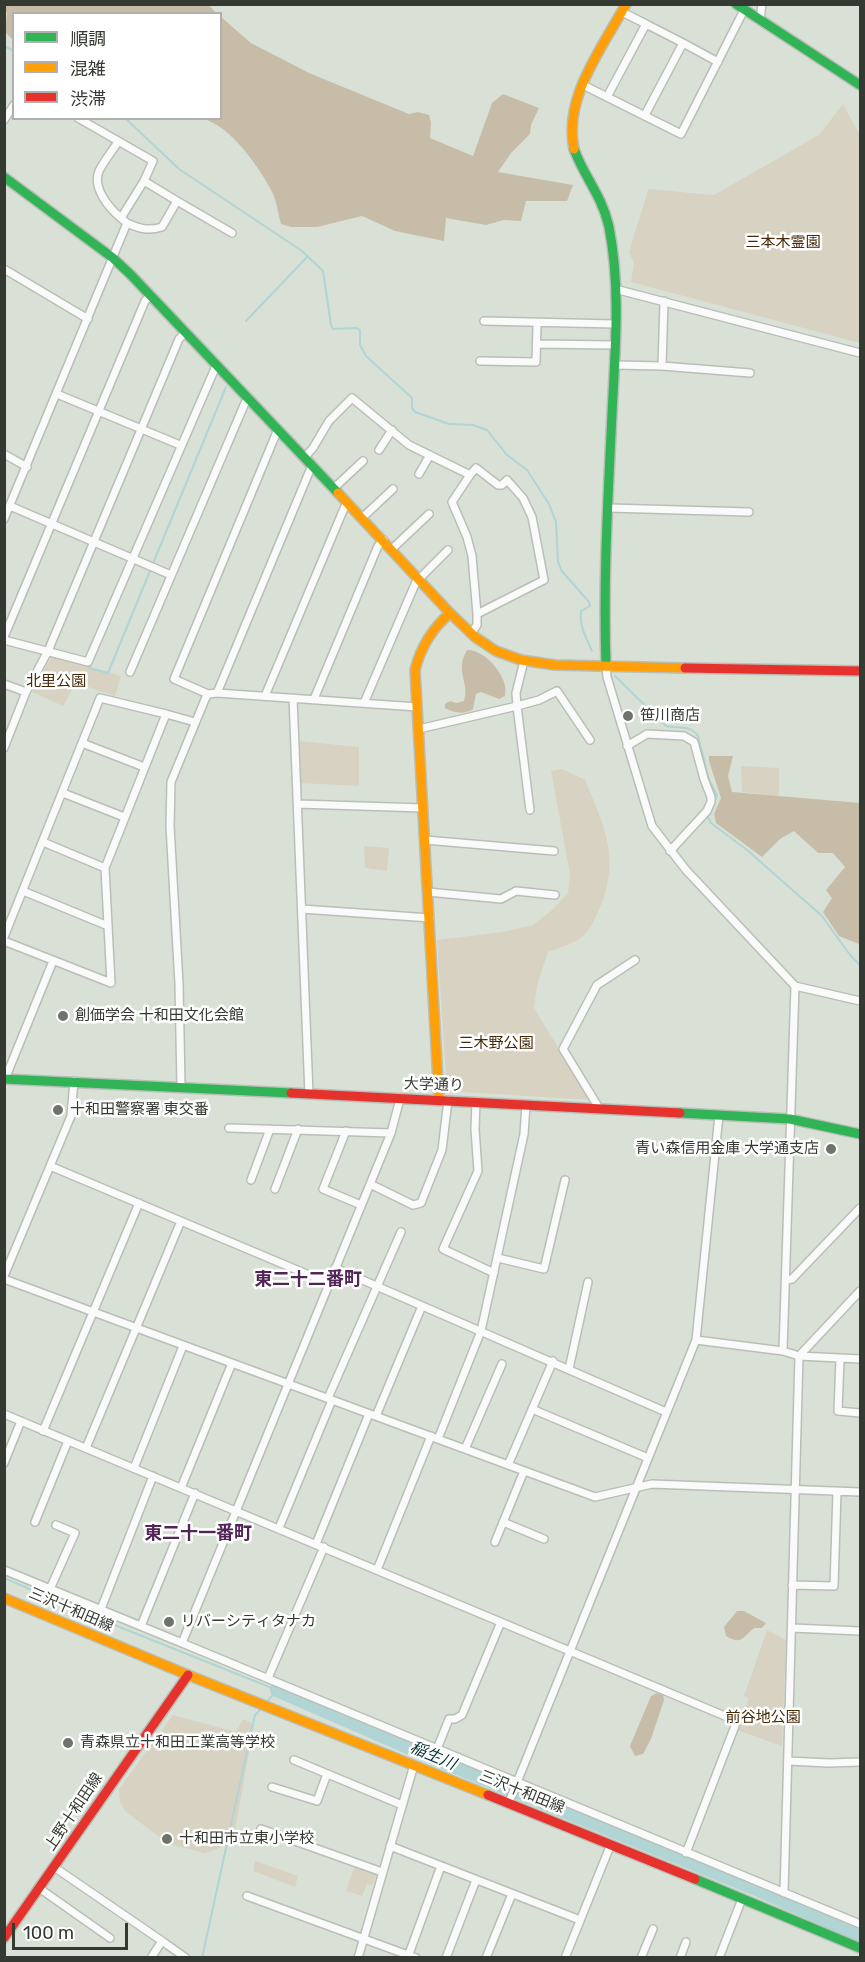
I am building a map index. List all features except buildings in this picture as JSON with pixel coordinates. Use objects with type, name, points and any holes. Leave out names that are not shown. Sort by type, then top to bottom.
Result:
[{"type":"main road","points":[[740,7],[861,85]]},
{"type":"main road","points":[[606,665],[604,609],[615,365],[615,289],[607,218],[603,204],[573,151],[571,134],[572,117],[584,85],[624,8]]},
{"type":"main road","points":[[4,177],[113,258],[384,540],[450,613],[471,634],[500,654],[524,661],[555,665],[861,671]]},
{"type":"main road","points":[[444,1100],[428,892],[415,670],[421,648],[428,635],[450,613]]},
{"type":"main road","name":"大学通り","points":[[5,1079],[181,1086],[790,1119],[861,1134]]},
{"type":"main road","name":"三沢十和田線","points":[[4,1598],[188,1675],[414,1765],[510,1798],[611,1844],[861,1948]]},
{"type":"main road","name":"上野十和田線","points":[[4,1938],[188,1675]]},
{"type":"street","points":[[760,20],[762,4]]},
{"type":"street","points":[[584,85],[681,134],[718,62],[740,7]]},
{"type":"street","points":[[624,8],[646,24],[718,62]]},
{"type":"street","points":[[607,97],[646,24]]},
{"type":"street","points":[[645,116],[683,43]]},
{"type":"street","points":[[81,120],[153,161],[144,181],[121,218]]},
{"type":"street","points":[[118,142],[99,171],[98,178],[104,199],[111,210],[127,223],[150,230],[162,227],[177,201]]},
{"type":"street","points":[[144,181],[232,233]]},
{"type":"street","points":[[4,519],[127,223]]},
{"type":"street","points":[[4,269],[88,319]]},
{"type":"street","points":[[615,289],[861,353]]},
{"type":"street","points":[[151,295],[145,301],[4,638],[88,662],[216,366]]},
{"type":"street","points":[[662,366],[664,301]]},
{"type":"street","points":[[484,321],[615,324]]},
{"type":"street","points":[[480,361],[536,362],[537,323]]},
{"type":"street","points":[[4,748],[26,692],[48,651],[179,339],[185,333]]},
{"type":"street","points":[[537,344],[615,345]]},
{"type":"street","points":[[615,365],[750,373]]},
{"type":"street","points":[[57,394],[180,445]]},
{"type":"street","points":[[130,672],[249,398]]},
{"type":"street","points":[[305,457],[329,421],[352,398],[410,445],[470,476]]},
{"type":"street","points":[[279,430],[174,679],[208,694],[417,707]]},
{"type":"street","points":[[378,450],[392,430]]},
{"type":"street","points":[[4,454],[27,467]]},
{"type":"street","points":[[419,474],[430,455]]},
{"type":"street","points":[[333,488],[363,461]]},
{"type":"street","points":[[217,693],[310,470],[314,467]]},
{"type":"street","points":[[471,634],[477,626],[472,556],[468,537],[452,502],[476,468],[498,485],[502,485],[507,480],[522,498],[532,517],[544,580],[477,614]]},
{"type":"street","points":[[362,518],[393,489]]},
{"type":"street","points":[[265,696],[348,503]]},
{"type":"street","points":[[10,506],[171,574]]},
{"type":"street","points":[[609,508],[749,512]]},
{"type":"street","points":[[392,549],[429,514]]},
{"type":"street","points":[[314,699],[378,546],[384,540]]},
{"type":"street","points":[[364,703],[416,582],[448,550]]},
{"type":"street","points":[[524,661],[516,693],[530,810]]},
{"type":"street","points":[[606,665],[607,676],[652,826],[670,851],[795,986],[861,1001]]},
{"type":"street","points":[[4,684],[26,692]]},
{"type":"street","points":[[419,729],[539,700],[557,691],[590,740]]},
{"type":"street","points":[[181,1086],[179,984],[170,826],[171,782],[208,694]]},
{"type":"street","points":[[166,714],[105,868],[111,983],[4,939],[100,698],[166,714],[195,722]]},
{"type":"street","points":[[293,698],[309,1094]]},
{"type":"street","points":[[627,746],[648,734],[684,736],[694,742],[711,802],[707,811],[670,851]]},
{"type":"street","points":[[82,743],[144,767]]},
{"type":"street","points":[[63,793],[124,817]]},
{"type":"street","points":[[298,804],[423,808]]},
{"type":"street","points":[[425,840],[554,851]]},
{"type":"street","points":[[43,842],[105,868]]},
{"type":"street","points":[[23,891],[108,926]]},
{"type":"street","points":[[428,892],[501,899],[516,891],[555,895]]},
{"type":"street","points":[[302,909],[430,918]]},
{"type":"street","points":[[5,1079],[53,960]]},
{"type":"street","points":[[599,1108],[563,1049],[597,985],[635,960]]},
{"type":"street","points":[[783,1351],[795,986]]},
{"type":"street","points":[[74,1081],[71,1116],[4,1277],[183,1346],[595,1497],[652,1484],[861,1492]]},
{"type":"street","points":[[182,1643],[391,1133],[400,1099]]},
{"type":"street","points":[[370,1184],[413,1205],[421,1203],[442,1150],[444,1100]]},
{"type":"street","points":[[476,1102],[478,1171],[443,1249],[494,1273]]},
{"type":"street","points":[[377,1570],[481,1330],[524,1134],[526,1105]]},
{"type":"street","points":[[510,1798],[696,1340],[719,1115]]},
{"type":"street","points":[[229,1128],[391,1133]]},
{"type":"street","points":[[251,1180],[270,1129]]},
{"type":"street","points":[[275,1189],[298,1129]]},
{"type":"street","points":[[346,1131],[323,1189],[361,1205]]},
{"type":"street","points":[[51,1166],[328,1283]]},
{"type":"street","points":[[498,1258],[544,1269],[566,1180]]},
{"type":"street","points":[[43,1431],[139,1203]]},
{"type":"street","points":[[786,1280],[792,1279],[861,1208]]},
{"type":"street","points":[[86,1448],[181,1221]]},
{"type":"street","points":[[279,1528],[376,1286],[401,1232]]},
{"type":"street","points":[[335,1268],[666,1412]]},
{"type":"street","points":[[569,1369],[588,1282]]},
{"type":"street","points":[[784,1893],[799,1356],[861,1291]]},
{"type":"street","points":[[267,1678],[372,1415],[422,1306]]},
{"type":"street","points":[[696,1340],[783,1351],[799,1356],[861,1359]]},
{"type":"street","points":[[134,1468],[183,1346]]},
{"type":"street","points":[[840,1359],[838,1411],[861,1413]]},
{"type":"street","points":[[508,1465],[553,1361]]},
{"type":"street","points":[[181,1488],[232,1363]]},
{"type":"street","points":[[465,1449],[502,1364]]},
{"type":"street","points":[[532,1409],[648,1458]]},
{"type":"street","points":[[4,1414],[732,1719],[735,1726],[686,1853]]},
{"type":"street","points":[[4,1463],[21,1421]]},
{"type":"street","points":[[35,1522],[68,1441]]},
{"type":"street","points":[[495,1542],[524,1471]]},
{"type":"street","points":[[100,1609],[153,1476]]},
{"type":"street","points":[[792,1586],[834,1586],[837,1492]]},
{"type":"street","points":[[141,1626],[195,1493]]},
{"type":"street","points":[[503,1522],[544,1539]]},
{"type":"street","points":[[50,1589],[75,1533],[56,1525]]},
{"type":"street","points":[[4,1570],[861,1924]]},
{"type":"street","points":[[437,1749],[449,1719],[462,1715],[501,1622]]},
{"type":"street","points":[[792,1628],[861,1631]]},
{"type":"street","points":[[294,1760],[402,1804]]},
{"type":"street","points":[[788,1761],[861,1762]]},
{"type":"street","points":[[358,1958],[414,1765]]},
{"type":"street","points":[[272,1787],[317,1802],[327,1774]]},
{"type":"street","points":[[261,1829],[382,1872]]},
{"type":"street","points":[[566,1958],[611,1844]]},
{"type":"street","points":[[390,1846],[580,1920]]},
{"type":"street","points":[[247,1896],[414,1957],[441,1866]]},
{"type":"street","points":[[54,1867],[186,1958]]},
{"type":"street","points":[[446,1958],[476,1880]]},
{"type":"street","points":[[39,1888],[110,1938]]},
{"type":"street","points":[[486,1958],[512,1894]]},
{"type":"street","points":[[719,1958],[742,1899]]},
{"type":"street","points":[[641,1958],[653,1929]]},
{"type":"street","points":[[151,1958],[162,1941]]},
{"type":"street","points":[[680,1958],[686,1942]]},
{"type":"green space","name":"三本木霊園","points":[[843,104],[860,135],[860,343],[631,282],[634,263],[629,253],[648,189],[714,195],[819,135]]},
{"type":"green space","name":"北里公園","points":[[52,656],[121,676],[115,696],[76,683],[63,706],[32,692]]},
{"type":"green space","points":[[300,741],[359,747],[359,786],[300,783]]},
{"type":"green space","points":[[741,766],[779,768],[779,796],[742,792]]},
{"type":"green space","name":"三木野公園","points":[[562,769],[585,780],[607,841],[609,872],[607,888],[601,905],[588,931],[575,942],[548,952],[537,985],[534,1008],[590,1100],[447,1091],[437,940],[503,932],[533,925],[568,893],[570,874],[551,771]]},
{"type":"green space","points":[[364,846],[389,848],[387,871],[365,868]]},
{"type":"green space","name":"前谷地公園","points":[[767,1630],[786,1640],[782,1746],[737,1730],[749,1698],[744,1696]]},
{"type":"green space","points":[[173,1715],[236,1732],[243,1719],[254,1724],[235,1831],[226,1846],[205,1853],[169,1844],[126,1812],[120,1802],[119,1789]]},
{"type":"green space","points":[[255,1861],[298,1876],[295,1887],[253,1871]]},
{"type":"green space","points":[[354,1867],[376,1875],[372,1885],[367,1884],[362,1896],[346,1891]]},
{"type":"shaded area","points":[[208,4],[215,12],[12,12],[12,39],[5,32],[7,13],[5,5]]},
{"type":"shaded area","points":[[222,18],[251,43],[309,73],[409,114],[418,112],[429,115],[430,138],[473,156],[492,103],[503,94],[539,108],[531,125],[530,134],[511,153],[498,172],[573,185],[567,201],[526,201],[521,221],[504,220],[486,225],[446,218],[444,241],[395,231],[362,216],[317,227],[291,227],[281,224],[274,196],[252,160],[234,138],[206,120],[222,120]]},
{"type":"shaded area","points":[[467,650],[481,654],[495,666],[506,689],[505,696],[499,699],[481,692],[476,694],[473,709],[459,713],[445,708],[445,704],[450,701],[456,703],[464,701],[462,664]]},
{"type":"shaded area","points":[[709,756],[733,756],[728,776],[732,792],[860,803],[859,944],[839,936],[823,912],[832,898],[826,890],[845,867],[833,853],[818,853],[794,831],[780,839],[762,857],[716,823],[714,814],[721,798]]},
{"type":"shaded area","points":[[737,1611],[744,1611],[766,1623],[762,1628],[754,1628],[742,1639],[731,1639],[726,1636],[724,1627]]},
{"type":"shaded area","points":[[657,1693],[663,1695],[664,1700],[651,1739],[643,1754],[635,1756],[630,1746],[651,1696]]},
{"type":"waterway","points":[[4,46],[12,50]]},
{"type":"waterway","points":[[127,120],[179,169],[302,251],[323,271],[333,329],[356,328],[360,330],[360,345],[366,356],[412,398],[412,408],[415,412],[449,424],[473,425],[487,430],[507,455],[527,470],[549,504],[556,522],[558,561],[561,570],[589,602],[590,606],[581,611],[581,621],[592,651]]},
{"type":"waterway","points":[[246,321],[308,256]]},
{"type":"waterway","points":[[154,561],[226,387]]},
{"type":"waterway","points":[[89,668],[108,673],[150,571]]},
{"type":"waterway","points":[[615,676],[666,726],[688,728],[698,736],[709,780],[717,795],[712,807]]},
{"type":"waterway","points":[[710,812],[708,817],[711,823],[747,850],[822,916],[860,965]]},
{"type":"waterway","name":"稲生川","points":[[4,1578],[277,1690],[266,1703]]},
{"type":"waterway","name":"稲生川","points":[[277,1690],[426,1755],[761,1891],[860,1935]]},
{"type":"waterway","points":[[202,1958],[255,1715],[262,1708]]},
{"type":"traffic: fast","points":[[736,4],[860,85]]},
{"type":"traffic: fast","points":[[574,149],[606,216],[615,273],[616,344],[606,571],[606,665]]},
{"type":"traffic: fast","points":[[4,177],[113,258],[131,275],[338,493]]},
{"type":"traffic: fast","points":[[4,1079],[291,1093]]},
{"type":"traffic: fast","points":[[680,1113],[790,1119],[860,1134]]},
{"type":"traffic: fast","points":[[695,1879],[860,1948]]},
{"type":"traffic: slow","points":[[574,149],[572,130],[574,110],[580,92],[587,73],[626,4]]},
{"type":"traffic: slow","points":[[338,493],[450,613],[475,637],[496,651],[521,660],[555,665],[685,668]]},
{"type":"traffic: slow","points":[[439,1100],[415,670],[428,638],[450,613]]},
{"type":"traffic: slow","points":[[4,1598],[188,1675],[488,1795]]},
{"type":"traffic: jam","points":[[685,668],[860,671]]},
{"type":"traffic: jam","points":[[291,1093],[680,1113]]},
{"type":"traffic: jam","points":[[4,1938],[188,1675]]},
{"type":"traffic: jam","points":[[488,1795],[695,1879]]},
{"type":"place","name":"笹川商店","points":[[628,716]]},
{"type":"place","name":"創価学会 十和田文化会館","points":[[63,1016]]},
{"type":"place","name":"十和田警察署 東交番","points":[[58,1110]]},
{"type":"place","name":"青い森信用金庫 大学通支店","points":[[831,1149]]},
{"type":"place","name":"リバーシティタナカ","points":[[169,1622]]},
{"type":"place","name":"青森県立十和田工業高等学校","points":[[68,1743]]},
{"type":"place","name":"十和田市立東小学校","points":[[167,1839]]},
{"type":"district","name":"東二十二番町","points":[[308,1280]]},
{"type":"district","name":"東二十一番町","points":[[198,1534]]}]
